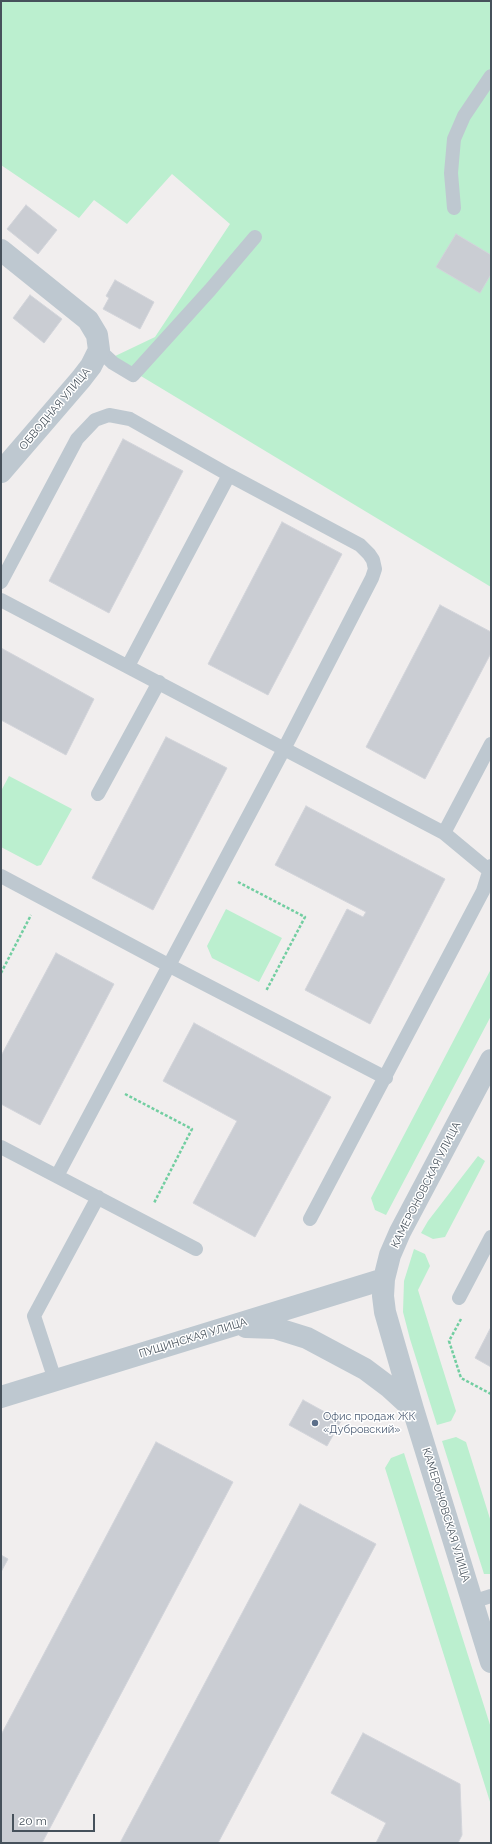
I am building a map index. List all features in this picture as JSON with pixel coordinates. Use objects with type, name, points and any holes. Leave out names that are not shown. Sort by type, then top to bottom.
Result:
[{"type":"street","points":[[1,250],[88,320],[97,335],[99,350]]},
{"type":"street","name":"ОБВОДНАЯ УЛИЦА","points":[[1,472],[81,379],[91,366],[99,350]]},
{"type":"street","name":"КАМЕРОНОВСКАЯ УЛИЦА","points":[[491,1060],[400,1232],[390,1255],[384,1279],[383,1296],[386,1312],[413,1409],[482,1599],[491,1662]]},
{"type":"street","name":"ПУЩИНСКАЯ УЛИЦА","points":[[1,1397],[384,1279]]},
{"type":"street","points":[[230,1326],[275,1328],[307,1338],[365,1369],[390,1387],[413,1409]]},
{"type":"lane","points":[[454,208],[451,173],[454,139],[464,116],[491,76]]},
{"type":"lane","points":[[99,350],[113,363],[133,375],[255,238]]},
{"type":"lane","points":[[1,582],[77,439],[95,420],[109,415],[130,419],[229,475],[360,545],[373,560],[375,568],[372,578],[219,873],[57,1176]]},
{"type":"lane","points":[[128,666],[229,475]]},
{"type":"lane","points":[[1,600],[444,833],[490,870],[483,891],[386,1078],[310,1219]]},
{"type":"lane","points":[[98,794],[159,682]]},
{"type":"lane","points":[[444,833],[491,744]]},
{"type":"lane","points":[[1,876],[386,1078]]},
{"type":"lane","points":[[1,1146],[196,1249]]},
{"type":"lane","points":[[55,1380],[34,1316],[98,1198]]},
{"type":"lane","points":[[459,1298],[491,1237]]},
{"type":"path","points":[[219,873],[305,917],[256,1010]]},
{"type":"path","points":[[1,973],[40,896]]},
{"type":"path","points":[[106,1085],[192,1129],[144,1222]]},
{"type":"path","points":[[463,1314],[449,1341],[461,1378],[491,1394]]},
{"type":"green space","points":[[1,1],[491,1],[491,587],[111,358],[155,337],[230,224],[172,174],[127,224],[94,200],[79,218],[1,165]]},
{"type":"green space","points":[[9,776],[72,809],[41,865],[37,866],[1,847],[1,791]]},
{"type":"green space","points":[[226,909],[282,938],[259,982],[212,958],[207,946]]},
{"type":"green space","points":[[491,969],[491,1016],[386,1215],[375,1210],[371,1198]]},
{"type":"green space","points":[[478,1156],[485,1161],[445,1237],[433,1239],[421,1233],[428,1221]]},
{"type":"green space","points":[[414,1249],[425,1254],[430,1266],[418,1290],[456,1411],[451,1421],[437,1425],[403,1312],[404,1281]]},
{"type":"green space","points":[[456,1437],[466,1442],[491,1522],[491,1574],[484,1574],[442,1441]]},
{"type":"green space","points":[[404,1453],[491,1728],[491,1805],[385,1468],[391,1458]]},
{"type":"building","points":[[26,205],[57,230],[38,254],[7,229]]},
{"type":"building","points":[[456,234],[491,255],[491,274],[480,293],[436,267]]},
{"type":"building","points":[[115,280],[154,302],[140,329],[103,309],[109,298],[106,296]]},
{"type":"building","points":[[30,295],[62,319],[44,343],[13,318]]},
{"type":"building","points":[[123,439],[183,471],[109,613],[49,581]]},
{"type":"building","points":[[282,522],[342,554],[268,695],[208,664]]},
{"type":"building","points":[[440,605],[491,632],[491,653],[425,779],[366,747]]},
{"type":"building","points":[[1,648],[94,699],[66,755],[1,720]]},
{"type":"building","points":[[166,737],[227,768],[153,910],[92,878]]},
{"type":"building","points":[[306,806],[445,879],[370,1024],[305,990],[347,909],[363,917],[366,912],[275,865]]},
{"type":"building","points":[[56,953],[114,984],[40,1125],[1,1104],[1,1056]]},
{"type":"building","points":[[194,1023],[331,1097],[255,1237],[193,1203],[237,1121],[163,1081]]},
{"type":"building","points":[[491,1327],[491,1367],[475,1358]]},
{"type":"building","name":"Офис продаж ЖК «Дубровский»","points":[[303,1400],[341,1421],[327,1446],[289,1425]]},
{"type":"building","points":[[156,1442],[233,1482],[42,1843],[1,1843],[1,1735]]},
{"type":"building","points":[[300,1504],[376,1544],[218,1843],[120,1843]]},
{"type":"building","points":[[1,1555],[8,1559],[1,1572]]},
{"type":"building","points":[[363,1733],[460,1784],[462,1835],[458,1843],[376,1843],[386,1823],[331,1793]]},
{"type":"place","name":"Офис продаж ЖК «Дубровский»","points":[[315,1423]]}]
